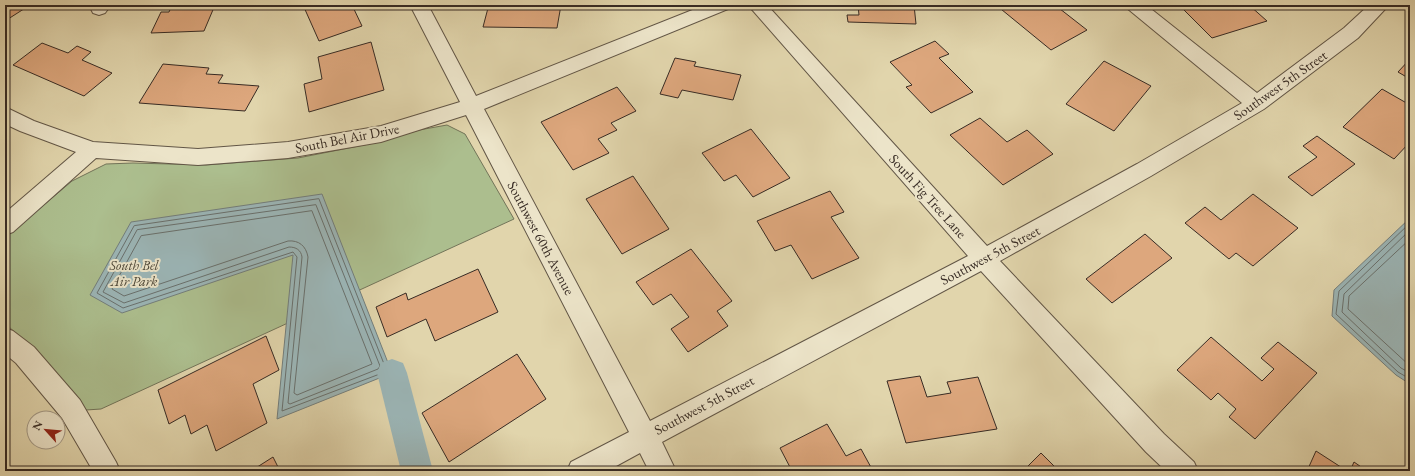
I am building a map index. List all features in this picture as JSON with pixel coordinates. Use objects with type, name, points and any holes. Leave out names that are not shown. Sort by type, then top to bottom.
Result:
[{"type":"street","name":"Southwest 60th Avenue","points":[[419,5],[663,471]]},
{"type":"street","name":"South Bel Air Drive","points":[[5,115],[27,126],[92,150],[198,158],[288,150],[381,134],[471,106],[722,5]]},
{"type":"street","name":"South Fig Tree Lane","points":[[757,5],[984,259],[1155,443],[1185,471]]},
{"type":"street","points":[[1134,5],[1257,104]]},
{"type":"street","name":"Southwest 5th Street","points":[[580,471],[644,436],[984,259],[1144,170],[1257,104],[1351,33],[1380,5]]},
{"type":"street","points":[[5,226],[92,150]]},
{"type":"street","points":[[5,339],[24,355],[71,409],[107,471]]},
{"type":"green space","name":"South Bel Air Park","points":[[447,125],[465,134],[514,219],[101,409],[86,410],[27,344],[5,323],[5,238],[72,181],[106,164],[133,163],[206,165],[298,158],[379,142],[419,130]]},
{"type":"water","points":[[322,194],[392,373],[277,419],[293,255],[122,313],[90,295],[131,222]]},
{"type":"water","points":[[1410,218],[1410,384],[1396,375],[1332,316],[1334,290]]},
{"type":"building","points":[[5,5],[30,5],[5,21]]},
{"type":"building","points":[[172,5],[215,5],[204,31],[151,33],[161,12],[169,12]]},
{"type":"building","points":[[303,5],[352,5],[362,26],[319,41]]},
{"type":"building","points":[[516,5],[561,5],[557,28],[483,27],[488,8],[515,8]]},
{"type":"building","points":[[858,5],[914,5],[916,24],[848,22],[847,15],[859,15]]},
{"type":"building","points":[[996,5],[1055,5],[1087,30],[1051,50]]},
{"type":"building","points":[[1179,5],[1230,5],[1234,9],[1249,5],[1267,21],[1212,38]]},
{"type":"building","points":[[935,41],[949,54],[939,58],[973,92],[931,113],[906,87],[912,85],[890,62]]},
{"type":"building","points":[[371,42],[384,90],[309,112],[304,84],[322,79],[318,57]]},
{"type":"building","points":[[42,43],[68,53],[77,46],[91,52],[82,60],[112,73],[84,96],[13,65]]},
{"type":"building","points":[[675,58],[696,62],[694,66],[741,75],[733,100],[682,90],[678,98],[660,94]]},
{"type":"building","points":[[1410,59],[1410,79],[1398,72]]},
{"type":"building","points":[[1104,61],[1151,86],[1114,131],[1066,104]]},
{"type":"building","points":[[163,64],[209,68],[206,74],[223,75],[218,83],[259,86],[245,111],[139,103]]},
{"type":"building","points":[[617,87],[636,111],[611,123],[617,130],[598,139],[609,153],[573,170],[541,122]]},
{"type":"building","points":[[1382,89],[1410,105],[1410,142],[1394,159],[1343,127]]},
{"type":"building","points":[[980,118],[1007,142],[1027,130],[1053,154],[1003,185],[950,135]]},
{"type":"building","points":[[751,129],[790,178],[753,197],[736,175],[724,181],[702,153]]},
{"type":"building","points":[[1317,136],[1355,164],[1312,196],[1288,177],[1317,157],[1303,146]]},
{"type":"building","points":[[633,176],[669,229],[622,254],[586,199]]},
{"type":"building","points":[[830,191],[844,212],[831,217],[859,258],[812,279],[791,245],[775,251],[757,221]]},
{"type":"building","points":[[1253,194],[1298,228],[1253,266],[1236,253],[1229,259],[1185,223],[1205,207],[1221,220]]},
{"type":"building","points":[[1145,234],[1172,258],[1112,303],[1086,279]]},
{"type":"building","points":[[691,249],[732,301],[717,311],[728,326],[688,352],[671,329],[689,317],[671,294],[653,305],[636,282]]},
{"type":"building","points":[[478,269],[498,312],[435,341],[426,319],[387,337],[376,307],[406,293],[408,300]]},
{"type":"building","points":[[266,336],[279,370],[253,384],[267,423],[216,451],[207,425],[191,434],[185,415],[169,424],[158,390]]},
{"type":"building","points":[[1211,337],[1262,381],[1274,369],[1261,358],[1278,342],[1317,373],[1255,439],[1229,417],[1236,409],[1218,393],[1211,400],[1177,370]]},
{"type":"building","points":[[517,354],[546,399],[449,462],[422,413]]},
{"type":"building","points":[[920,376],[927,397],[951,393],[947,382],[978,377],[997,429],[906,443],[887,381]]},
{"type":"building","points":[[827,424],[846,456],[861,449],[873,471],[792,471],[780,448]]},
{"type":"building","points":[[1316,451],[1347,471],[1307,471]]},
{"type":"building","points":[[1041,453],[1059,471],[1023,471]]},
{"type":"building","points":[[273,457],[280,471],[251,471]]},
{"type":"building","points":[[1354,462],[1367,471],[1350,471]]},
{"type":"waterway","points":[[392,373],[417,471]]}]
